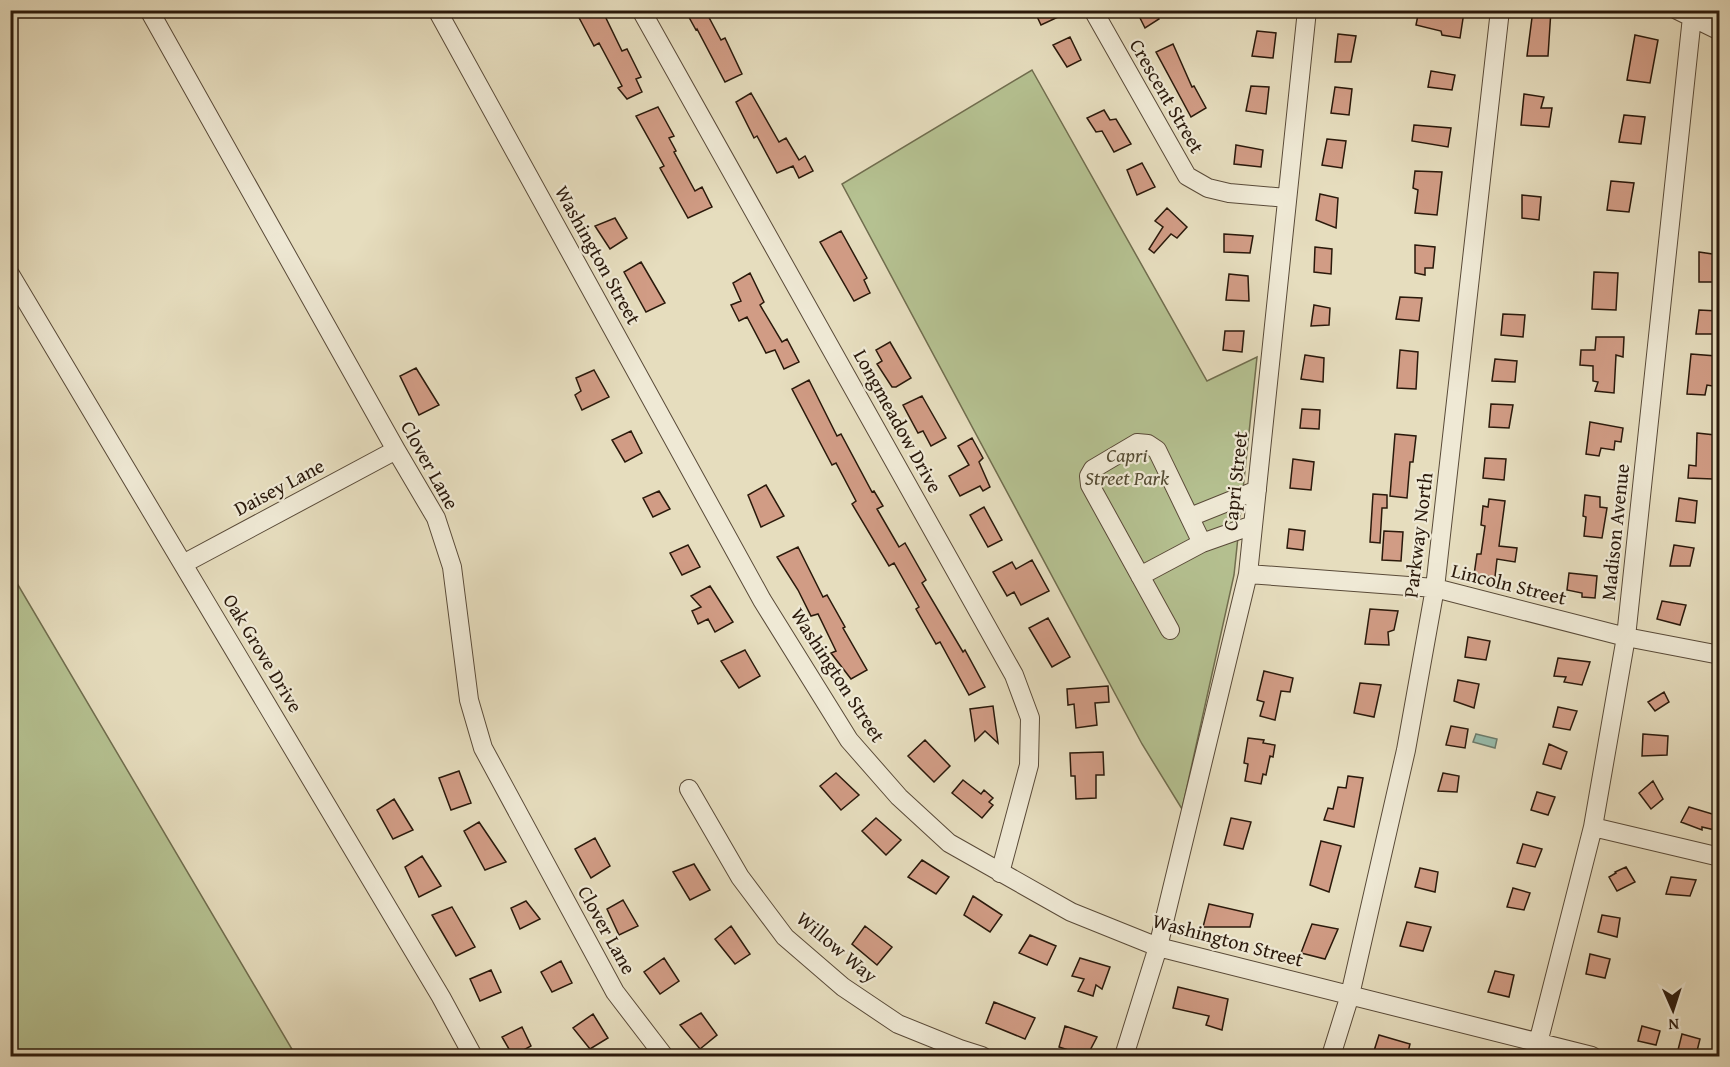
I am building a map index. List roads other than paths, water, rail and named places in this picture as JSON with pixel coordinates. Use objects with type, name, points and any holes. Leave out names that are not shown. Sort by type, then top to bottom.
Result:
[{"type":"street","name":"Clover Lane","points":[[149,10],[436,518],[452,567],[469,700],[483,748],[615,992],[664,1056]]},
{"type":"street","name":"Washington Street","points":[[437,10],[762,600],[849,740],[899,796],[949,843],[1071,912],[1158,947],[1592,1056]]},
{"type":"street","name":"Longmeadow Drive","points":[[641,10],[1014,675],[1030,718],[1029,765],[1000,873]]},
{"type":"street","name":"Crescent Street","points":[[1093,10],[1187,176],[1208,188],[1287,198]]},
{"type":"street","name":"Capri Street","points":[[1124,1056],[1158,947],[1248,574],[1307,10]]},
{"type":"street","name":"Parkway North","points":[[1330,1056],[1350,995],[1406,750],[1435,588],[1500,10]]},
{"type":"street","points":[[1684,14],[1719,31]]},
{"type":"street","name":"Madison Avenue","points":[[1538,1043],[1593,827],[1626,637],[1684,14]]},
{"type":"street","name":"Oak Grove Drive","points":[[10,274],[435,987],[473,1056]]},
{"type":"street","points":[[1170,630],[1090,485],[1089,476],[1092,469],[1137,443],[1148,444],[1157,450],[1202,543]]},
{"type":"street","name":"Daisey Lane","points":[[183,564],[396,450]]},
{"type":"street","points":[[1190,517],[1257,490]]},
{"type":"street","points":[[1140,576],[1202,543],[1253,525]]},
{"type":"street","name":"Lincoln Street","points":[[1248,574],[1435,588],[1626,637],[1719,655]]},
{"type":"street","name":"Willow Way","points":[[689,789],[740,877],[785,937],[843,987],[898,1024],[960,1050],[982,1056]]},
{"type":"street","points":[[1593,827],[1719,856]]},
{"type":"park label","name":"Capri Street Park","points":[[1127,466]]}]
